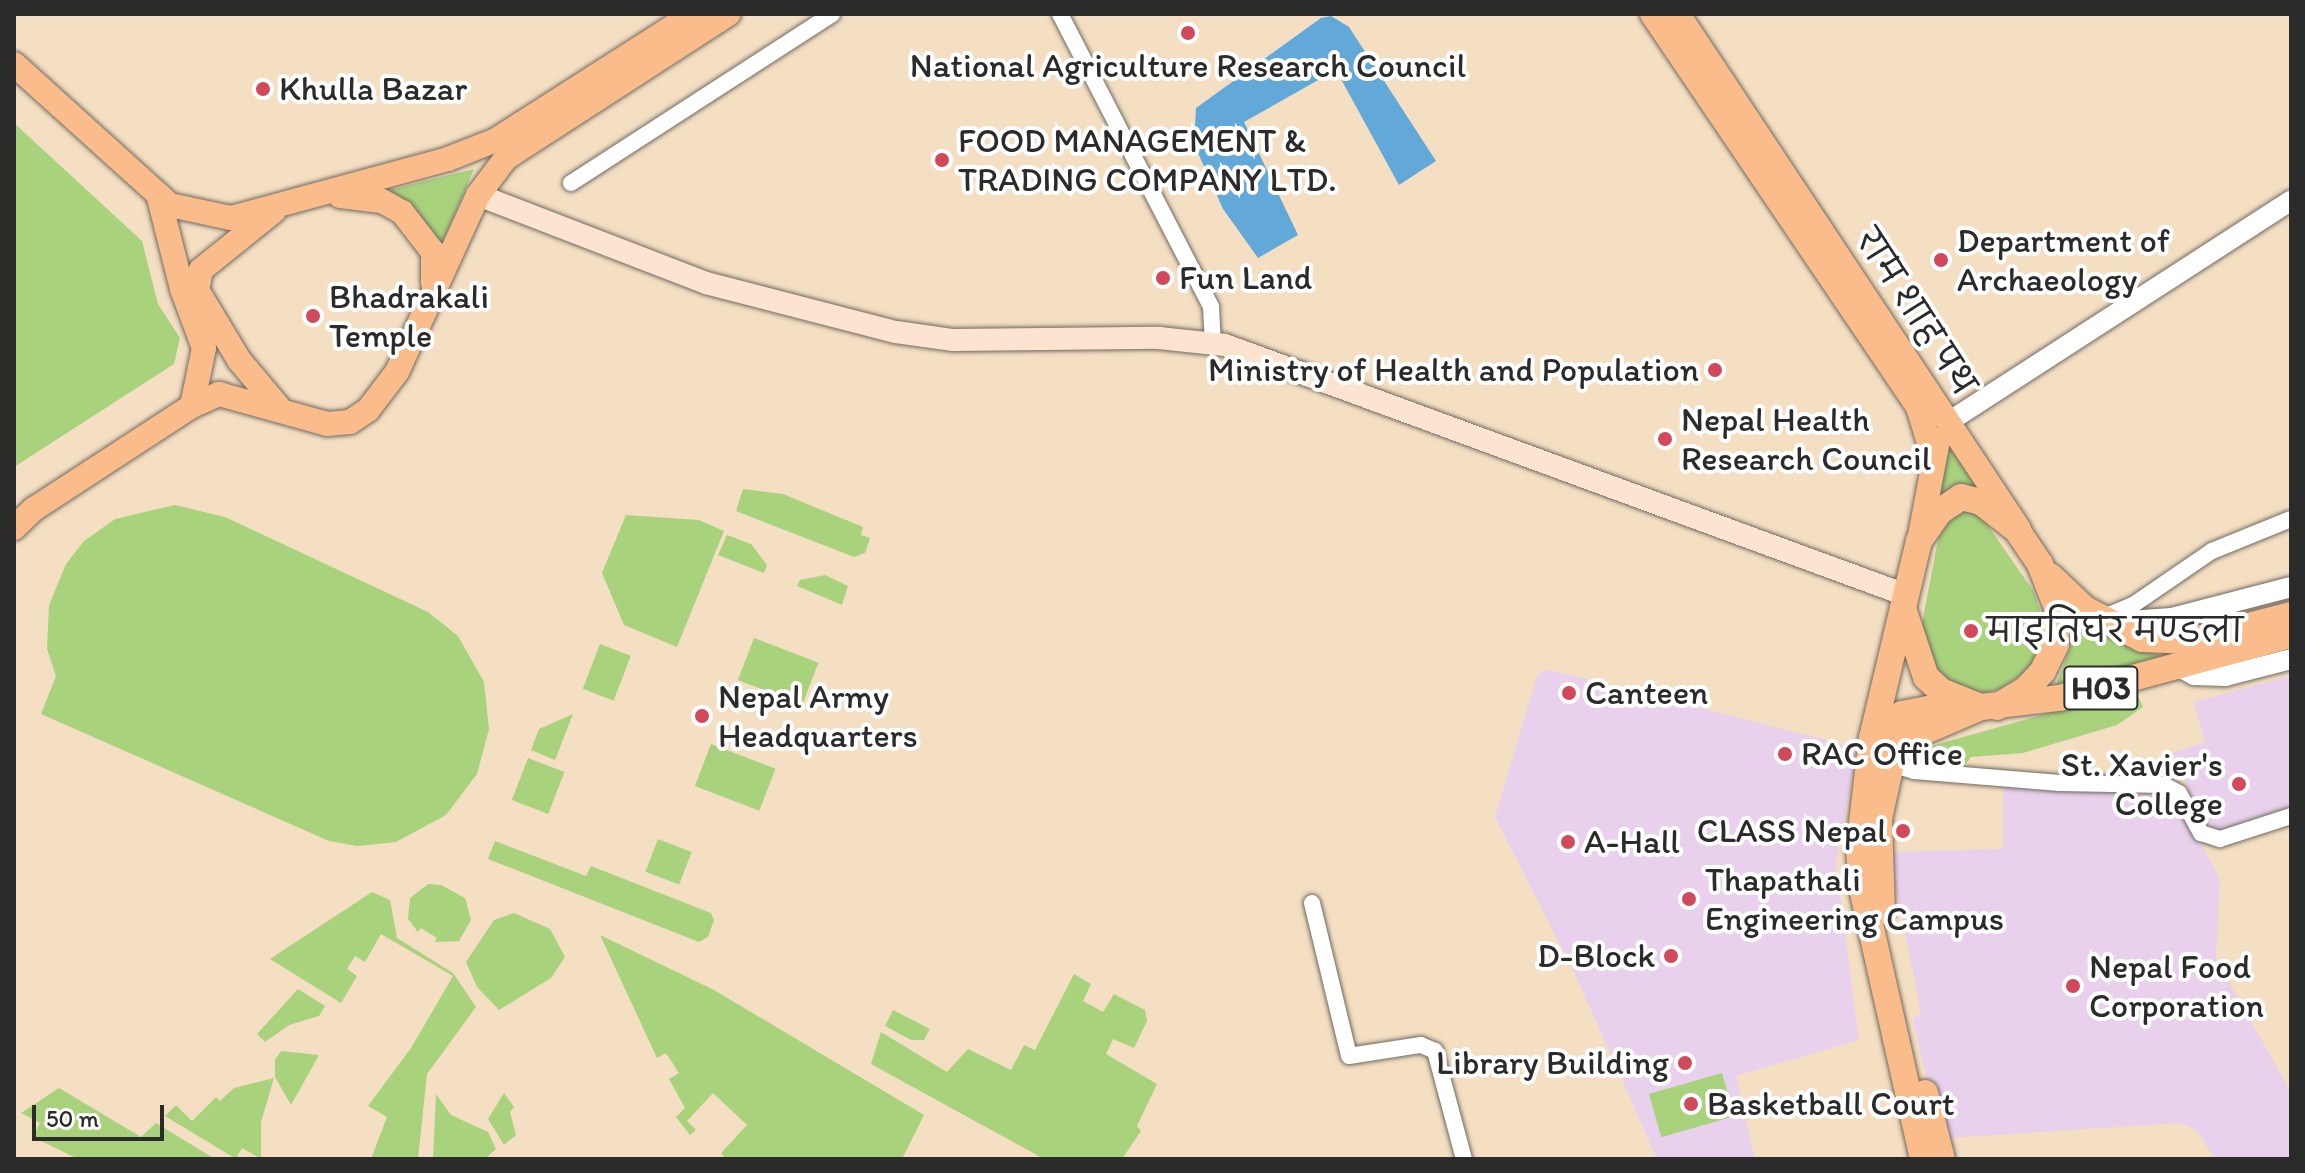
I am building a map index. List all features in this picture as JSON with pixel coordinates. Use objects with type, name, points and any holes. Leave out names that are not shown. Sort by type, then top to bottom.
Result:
[{"type":"highway","points":[[1923,1159],[1862,888],[1859,848],[1872,738],[1919,541],[1950,502],[1969,498],[1999,514],[2037,558],[2057,608],[2056,644],[2035,682],[1989,707],[1910,738],[1897,749],[1890,764],[1879,819],[1879,890],[1942,1159]]},
{"type":"highway","name":"H03","points":[[2037,558],[2091,614],[2142,639],[2190,641],[2291,615]]},
{"type":"highway","points":[[1905,602],[1921,668],[1951,696],[1989,707]]},
{"type":"highway","points":[[2191,664],[2291,635]]},
{"type":"highway","name":"H03","points":[[1989,707],[2059,698],[2191,664]]},
{"type":"highway","points":[[1872,738],[1902,714],[1934,708],[1951,696]]},
{"type":"main road","points":[[14,528],[24,512],[192,406],[219,394],[281,410],[314,423],[338,424],[368,410],[397,372],[478,195],[506,158],[693,14]]},
{"type":"main road","points":[[14,64],[170,205],[210,217],[277,208],[496,140],[729,14]]},
{"type":"main road","name":"राम शाह पथ","points":[[1652,14],[1918,407],[1932,453],[1956,430],[1678,14]]},
{"type":"main road","points":[[158,194],[182,289],[204,348],[192,406]]},
{"type":"main road","points":[[314,198],[355,195],[402,212],[433,252],[436,270],[429,299]]},
{"type":"main road","points":[[478,195],[706,283],[896,332],[953,340],[1159,338],[1219,344],[1288,365],[1905,602]]},
{"type":"main road","points":[[277,208],[197,278],[197,290],[239,360],[281,410]]},
{"type":"main road","points":[[1956,430],[2037,558]]},
{"type":"main road","points":[[1919,541],[1932,453]]},
{"type":"street","points":[[571,183],[832,14]]},
{"type":"street","points":[[1060,14],[1211,307],[1219,344]]},
{"type":"street","points":[[1956,430],[1982,398],[2291,200]]},
{"type":"street","points":[[2091,614],[2109,615],[2133,605],[2212,551],[2291,519]]},
{"type":"street","points":[[2091,614],[2124,624],[2149,622],[2291,587]]},
{"type":"street","points":[[2191,664],[2194,675],[2225,676],[2291,659]]},
{"type":"street","points":[[1890,764],[1914,771],[2060,783],[2164,785],[2179,793],[2201,833],[2220,839],[2291,816]]},
{"type":"street","points":[[1312,903],[1349,1056],[1421,1045],[1435,1051],[1464,1159]]},
{"type":"shaded area","name":"Thapathali Engineering Campus","points":[[1546,669],[1850,746],[1856,756],[1836,863],[1859,1040],[1736,1076],[1755,1159],[1657,1159],[1574,972],[1495,817],[1537,676]]},
{"type":"shaded area","name":"St. Xavier's College","points":[[2291,676],[2291,816],[2221,831],[2204,821],[2172,753],[2205,742],[2193,702]]},
{"type":"shaded area","name":"Nepal Food Corporation","points":[[2003,787],[2171,789],[2220,879],[2216,959],[2291,1092],[2291,1159],[2215,1159],[2197,1131],[2181,1123],[1948,1138],[1936,1119],[1913,1020],[1921,1013],[1889,852],[2003,849]]},
{"type":"green space","points":[[14,123],[142,241],[158,304],[180,338],[174,364],[14,467]]},
{"type":"green space","points":[[474,169],[440,248],[411,203],[385,191]]},
{"type":"green space","points":[[1948,439],[1981,490],[1957,486],[1936,498]]},
{"type":"green space","points":[[743,489],[783,494],[863,527],[861,535],[870,538],[865,553],[854,557],[736,511]]},
{"type":"green space","points":[[175,505],[225,517],[428,612],[458,636],[484,682],[489,729],[477,774],[446,815],[396,842],[357,846],[329,841],[41,714],[56,676],[47,649],[49,605],[66,564],[84,541],[115,519]]},
{"type":"green space","points":[[1960,506],[1982,517],[2034,592],[2044,623],[2043,643],[2026,672],[2000,689],[1980,694],[1936,677],[1921,629],[1943,524]]},
{"type":"green space","points":[[626,515],[699,520],[724,531],[677,647],[624,625],[602,573]]},
{"type":"green space","points":[[727,535],[751,544],[767,565],[764,573],[718,555]]},
{"type":"green space","points":[[825,575],[848,586],[842,605],[797,586],[800,580]]},
{"type":"green space","points":[[2066,610],[2112,640],[2166,657],[2055,687],[2070,648]]},
{"type":"green space","points":[[754,638],[818,663],[802,705],[738,680]]},
{"type":"green space","points":[[600,644],[631,656],[614,701],[583,689]]},
{"type":"green space","points":[[2117,694],[2137,694],[2143,707],[2117,725],[2023,753],[1971,757],[1964,766],[1952,766],[1946,749],[1924,748]]},
{"type":"green space","points":[[573,714],[555,760],[531,750],[539,729]]},
{"type":"green space","points":[[711,744],[775,769],[759,811],[695,786]]},
{"type":"green space","points":[[528,758],[564,772],[548,814],[512,800]]},
{"type":"green space","points":[[658,839],[692,852],[679,885],[645,872]]},
{"type":"green space","points":[[495,841],[586,876],[591,866],[711,913],[714,920],[708,937],[699,942],[488,859]]},
{"type":"green space","points":[[428,884],[441,885],[465,898],[471,920],[459,941],[435,942],[437,938],[421,928],[418,932],[408,919],[410,898]]},
{"type":"green space","points":[[372,892],[390,900],[397,938],[453,973],[476,1007],[427,1074],[418,1159],[371,1159],[387,1117],[368,1106],[411,1048],[453,976],[381,934],[365,962],[355,956],[347,969],[357,976],[341,1003],[270,959]]},
{"type":"green space","points":[[514,913],[550,929],[565,957],[551,978],[499,1010],[477,987],[466,962],[494,920]]},
{"type":"green space","points":[[600,935],[714,990],[924,1115],[902,1159],[725,1159],[721,1153],[747,1125],[713,1093],[687,1121],[696,1130],[690,1135],[676,1117],[685,1108],[669,1079],[679,1073],[666,1053],[657,1058]]},
{"type":"green space","points":[[1074,974],[1091,984],[1083,1001],[1103,1012],[1114,994],[1145,1010],[1147,1021],[1134,1048],[1113,1039],[1106,1054],[1157,1084],[1137,1126],[1141,1131],[1122,1159],[1044,1159],[871,1064],[881,1032],[947,1072],[968,1049],[1011,1070],[1024,1045],[1035,1050]]},
{"type":"green space","points":[[298,989],[325,1006],[319,1016],[289,1025],[265,1042],[257,1034]]},
{"type":"green space","points":[[893,1010],[930,1029],[924,1040],[911,1040],[885,1026]]},
{"type":"green space","points":[[281,1051],[319,1055],[291,1105],[275,1077],[275,1060]]},
{"type":"green space","name":"Basketball Court","points":[[1722,1073],[1734,1116],[1661,1137],[1649,1094]]},
{"type":"green space","points":[[274,1078],[261,1122],[261,1159],[242,1148],[236,1159],[165,1116],[176,1105],[192,1121],[216,1097],[220,1101],[234,1088]]},
{"type":"green space","points":[[59,1088],[141,1137],[156,1123],[215,1159],[78,1159],[33,1137],[40,1123],[21,1113]]},
{"type":"green space","points":[[504,1093],[514,1107],[510,1112],[516,1135],[504,1145],[488,1119]]},
{"type":"green space","points":[[436,1094],[451,1115],[488,1132],[496,1149],[485,1159],[433,1159]]},
{"type":"water","points":[[1331,16],[1349,27],[1436,161],[1399,185],[1336,70],[1244,122],[1298,235],[1258,258],[1223,209],[1194,144],[1196,108],[1321,18]]},
{"type":"place","name":"National Agriculture Research Council","points":[[1188,33]]},
{"type":"place","name":"Khulla Bazar","points":[[263,89]]},
{"type":"place","name":"FOOD MANAGEMENT & TRADING COMPANY LTD.","points":[[942,160]]},
{"type":"place","name":"Department of Archaeology","points":[[1941,260]]},
{"type":"place","name":"Fun Land","points":[[1163,278]]},
{"type":"place","name":"Bhadrakali Temple","points":[[313,316]]},
{"type":"place","name":"Ministry of Health and Population","points":[[1715,370]]},
{"type":"place","name":"Nepal Health Research Council","points":[[1665,439]]},
{"type":"place","name":"माइतिघर मण्डला","points":[[1971,631]]},
{"type":"place","name":"Canteen","points":[[1569,693]]},
{"type":"place","name":"Nepal Army Headquarters","points":[[702,716]]},
{"type":"place","name":"RAC Office","points":[[1785,754]]},
{"type":"place","name":"St. Xavier's College","points":[[2239,784]]},
{"type":"place","name":"CLASS Nepal","points":[[1903,831]]},
{"type":"place","name":"A-Hall","points":[[1568,842]]},
{"type":"place","name":"Thapathali Engineering Campus","points":[[1689,899]]},
{"type":"place","name":"D-Block","points":[[1671,956]]},
{"type":"place","name":"Nepal Food Corporation","points":[[2073,986]]},
{"type":"place","name":"Library Building","points":[[1685,1063]]},
{"type":"place","name":"Basketball Court","points":[[1691,1104]]}]
